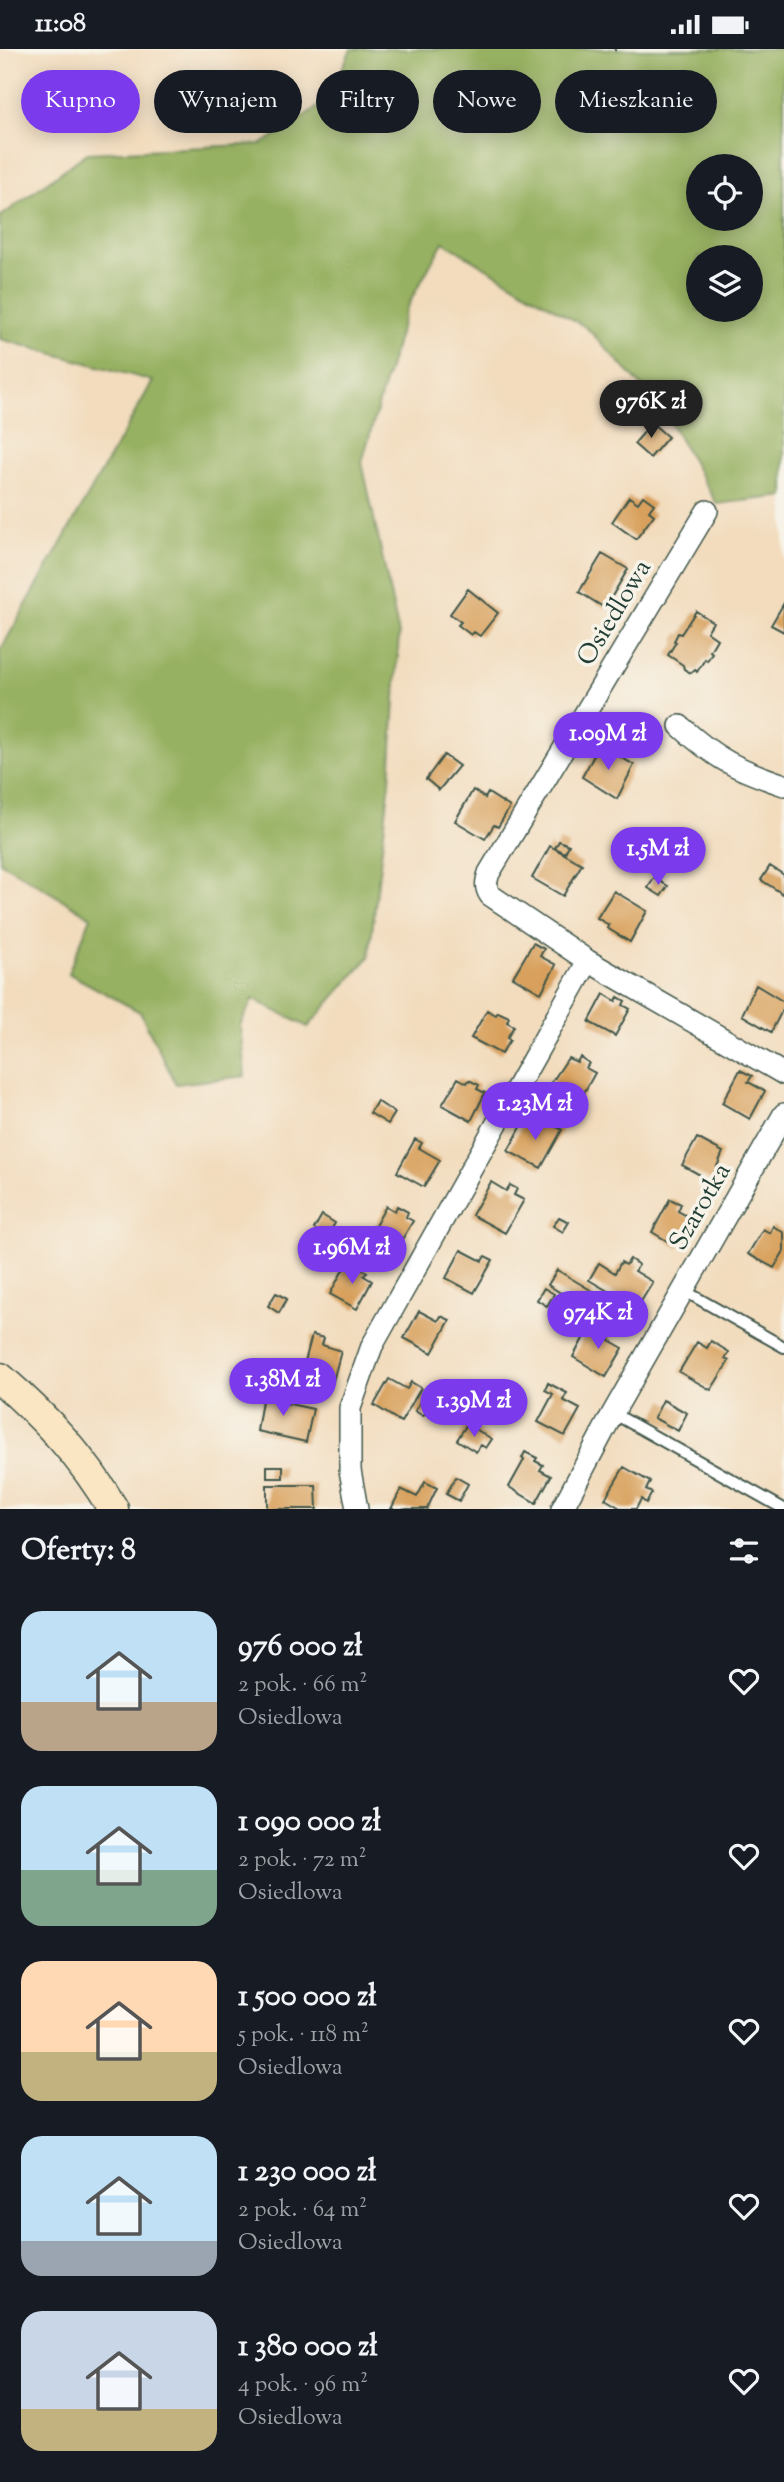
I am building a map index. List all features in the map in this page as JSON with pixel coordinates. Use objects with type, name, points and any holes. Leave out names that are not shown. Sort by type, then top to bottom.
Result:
[{"type":"main road","points":[[0,1378],[36,1410],[68,1444],[87,1467],[113,1509]]},
{"type":"street","name":"Osiedlowa","points":[[707,511],[485,883],[490,895],[588,961],[784,1074]]},
{"type":"street","points":[[680,726],[707,751],[740,770],[784,785]]},
{"type":"street","points":[[357,1509],[350,1470],[350,1408],[372,1346],[588,961]]},
{"type":"street","name":"Szarotka","points":[[562,1509],[613,1413],[784,1114]]},
{"type":"lane","points":[[683,1290],[784,1347]]},
{"type":"lane","points":[[613,1413],[784,1509]]},
{"type":"green space","points":[[351,49],[784,49],[784,496],[717,504],[662,408],[587,328],[443,242],[406,309],[362,462],[399,635],[390,780],[369,957],[308,1027],[253,999],[240,1025],[245,1076],[176,1084],[140,1012],[68,973],[91,917],[0,862],[0,651],[153,381],[0,339],[0,217],[87,153],[262,144],[278,133],[302,133],[302,117],[316,108],[316,133],[419,133],[419,70],[342,70]]},
{"type":"building","points":[[652,423],[668,437],[650,458],[634,444]]},
{"type":"building","points":[[643,496],[654,504],[649,511],[654,515],[636,539],[612,522],[629,497],[638,503]]},
{"type":"building","points":[[602,554],[628,569],[605,608],[579,592]]},
{"type":"building","points":[[468,589],[498,613],[480,636],[474,632],[471,635],[458,625],[461,622],[450,614]]},
{"type":"building","points":[[784,603],[784,632],[771,625]]},
{"type":"building","points":[[696,611],[713,622],[707,632],[717,639],[707,661],[705,659],[697,672],[695,670],[691,673],[668,655],[678,633],[681,634]]},
{"type":"building","points":[[600,745],[634,765],[617,799],[582,777]]},
{"type":"building","points":[[444,755],[459,766],[439,790],[426,779]]},
{"type":"building","points":[[473,790],[485,798],[488,793],[510,807],[498,827],[494,825],[485,839],[455,821]]},
{"type":"building","points":[[559,841],[569,845],[565,853],[555,848]]},
{"type":"building","points":[[550,846],[582,864],[563,896],[532,878]]},
{"type":"building","points":[[770,866],[784,875],[783,894],[761,880]]},
{"type":"building","points":[[654,878],[668,886],[661,896],[648,888]]},
{"type":"building","points":[[614,891],[647,911],[630,942],[607,928],[609,925],[597,918]]},
{"type":"building","points":[[533,943],[544,949],[540,956],[556,965],[541,993],[513,977]]},
{"type":"building","points":[[756,985],[784,1002],[771,1032],[742,1015]]},
{"type":"building","points":[[604,994],[616,1001],[618,997],[625,1001],[623,1005],[630,1009],[615,1036],[589,1022]]},
{"type":"building","points":[[487,1010],[509,1017],[507,1022],[514,1026],[507,1038],[510,1040],[501,1054],[471,1038]]},
{"type":"building","points":[[580,1057],[589,1063],[586,1068],[595,1073],[580,1100],[552,1085],[552,1082],[568,1058],[577,1062]]},
{"type":"building","points":[[740,1070],[752,1076],[748,1082],[765,1091],[750,1119],[722,1103]]},
{"type":"building","points":[[458,1078],[479,1085],[477,1089],[485,1093],[471,1121],[442,1105]]},
{"type":"building","points":[[377,1101],[395,1113],[388,1124],[370,1113]]},
{"type":"building","points":[[526,1118],[542,1127],[546,1121],[562,1130],[541,1168],[508,1151]]},
{"type":"building","points":[[697,1138],[723,1152],[711,1181],[682,1165]]},
{"type":"building","points":[[415,1139],[422,1143],[419,1148],[440,1160],[424,1187],[397,1172]]},
{"type":"building","points":[[491,1182],[506,1191],[510,1185],[517,1189],[514,1195],[524,1200],[505,1233],[472,1215]]},
{"type":"building","points":[[670,1199],[681,1204],[678,1211],[694,1220],[679,1248],[652,1232]]},
{"type":"building","points":[[386,1206],[395,1211],[397,1206],[408,1212],[406,1217],[413,1221],[397,1248],[371,1233]]},
{"type":"building","points":[[322,1215],[335,1223],[327,1237],[314,1229]]},
{"type":"building","points":[[559,1217],[569,1222],[563,1232],[553,1226]]},
{"type":"building","points":[[773,1226],[784,1233],[784,1251],[774,1268],[748,1254],[763,1229],[770,1233]]},
{"type":"building","points":[[461,1250],[482,1261],[485,1256],[493,1260],[474,1293],[446,1278]]},
{"type":"building","points":[[630,1259],[639,1265],[635,1271],[653,1282],[637,1308],[589,1280],[599,1263],[615,1273],[621,1262],[626,1265]]},
{"type":"building","points":[[345,1266],[353,1271],[356,1266],[367,1272],[364,1276],[372,1281],[357,1309],[330,1294]]},
{"type":"building","points":[[557,1270],[594,1292],[585,1308],[548,1285]]},
{"type":"building","points":[[544,1288],[554,1294],[547,1306],[537,1300]]},
{"type":"building","points":[[276,1293],[287,1299],[279,1313],[268,1306]]},
{"type":"building","points":[[419,1311],[438,1321],[441,1316],[450,1320],[432,1353],[404,1338]]},
{"type":"building","points":[[589,1328],[598,1334],[601,1328],[613,1334],[609,1340],[623,1348],[606,1377],[573,1357]]},
{"type":"building","points":[[312,1335],[324,1338],[322,1345],[341,1351],[333,1381],[302,1373]]},
{"type":"building","points":[[711,1341],[729,1352],[725,1359],[729,1361],[711,1390],[679,1372],[697,1342],[707,1348]]},
{"type":"building","points":[[389,1379],[407,1389],[411,1382],[421,1388],[401,1422],[374,1405]]},
{"type":"building","points":[[548,1383],[567,1393],[563,1400],[580,1409],[565,1436],[538,1422],[553,1394],[545,1390]]},
{"type":"building","points":[[264,1388],[282,1392],[280,1402],[313,1409],[306,1442],[257,1431]]},
{"type":"building","points":[[425,1393],[444,1404],[435,1419],[415,1411]]},
{"type":"building","points":[[663,1400],[687,1413],[678,1431],[654,1418]]},
{"type":"building","points":[[467,1424],[492,1439],[486,1448],[481,1445],[476,1452],[457,1440]]},
{"type":"building","points":[[525,1452],[537,1458],[535,1461],[543,1465],[540,1470],[551,1476],[536,1503],[509,1487],[524,1460],[522,1458]]},
{"type":"building","points":[[267,1466],[283,1466],[283,1478],[267,1478]]},
{"type":"building","points":[[624,1467],[650,1482],[646,1490],[652,1493],[646,1503],[641,1499],[636,1509],[622,1509],[605,1499]]},
{"type":"building","points":[[456,1477],[468,1484],[459,1501],[446,1494]]},
{"type":"building","points":[[425,1482],[437,1488],[427,1509],[391,1509],[401,1489],[417,1497]]},
{"type":"building","points":[[267,1485],[316,1485],[317,1509],[267,1509]]}]
